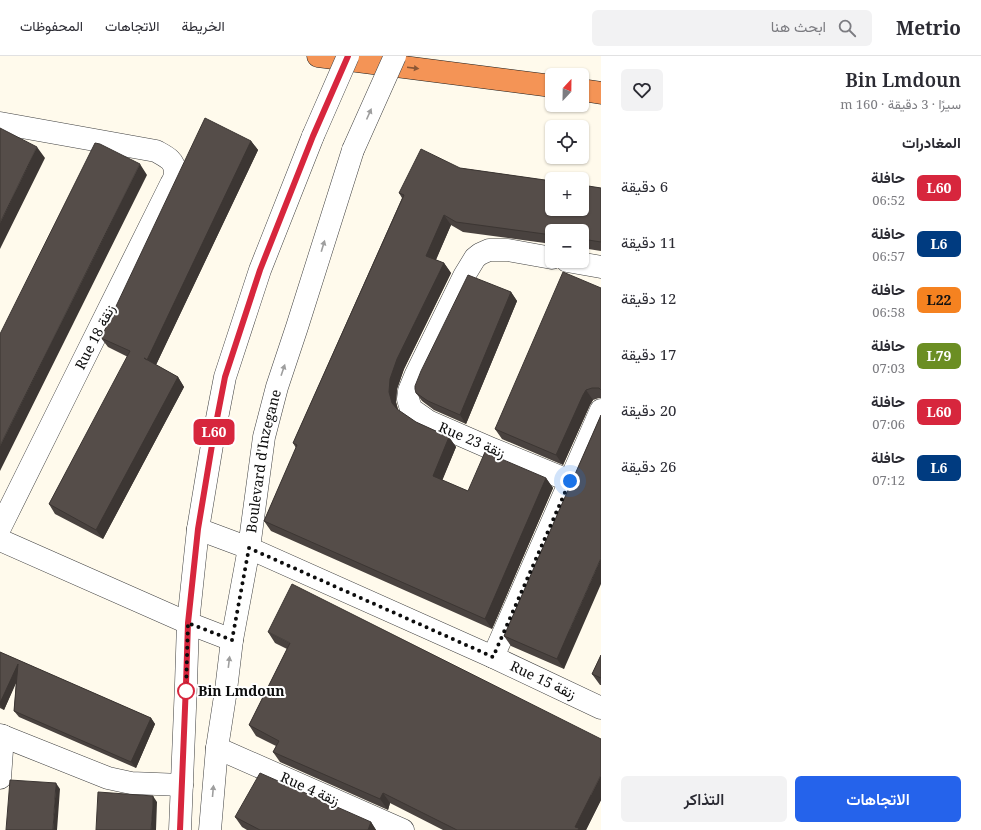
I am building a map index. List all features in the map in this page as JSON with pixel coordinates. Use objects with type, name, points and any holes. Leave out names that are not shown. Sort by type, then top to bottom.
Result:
[{"type":"highway","points":[[318,56],[545,85]]},
{"type":"highway","points":[[589,91],[601,93]]},
{"type":"street","points":[[180,830],[188,623],[198,529],[225,377],[260,270],[313,136],[348,56]]},
{"type":"street","name":"Boulevard d'Inzegane","points":[[210,830],[217,748],[232,640],[249,548],[264,437],[277,386],[298,327],[353,150],[395,56]]},
{"type":"street","name":"Rue 18 زنقة","points":[[0,123],[156,151],[167,157],[172,162],[175,173],[171,184],[0,528]]},
{"type":"street","name":"Rue 23 زنقة","points":[[545,257],[508,250],[488,250],[475,258],[464,276],[416,374],[409,391],[408,399],[411,409],[416,414],[428,421],[570,481]]},
{"type":"street","points":[[589,265],[601,267]]},
{"type":"street","points":[[493,657],[601,410]]},
{"type":"street","name":"Rue 15 زنقة","points":[[198,529],[249,548],[493,657],[601,708]]},
{"type":"street","points":[[0,540],[188,623],[232,640]]},
{"type":"street","points":[[0,778],[2,735],[108,778],[131,782],[182,785]]},
{"type":"street","name":"Rue 4 زنقة","points":[[217,748],[403,830]]},
{"type":"building","points":[[205,118],[251,141],[147,360],[178,377],[96,530],[49,504],[130,351],[101,338]]},
{"type":"building","points":[[0,128],[37,147],[0,223]]},
{"type":"building","points":[[95,143],[100,144],[140,164],[0,446],[0,334]]},
{"type":"building","points":[[421,149],[460,168],[545,180],[545,216],[589,216],[589,186],[601,188],[601,242],[589,240],[589,224],[545,224],[545,234],[456,222],[444,215],[426,256],[444,263],[397,359],[390,379],[389,392],[392,403],[397,409],[416,422],[449,437],[433,476],[468,491],[485,452],[546,478],[485,619],[264,521],[297,445],[293,443],[404,195],[399,193]]},
{"type":"building","points":[[563,272],[601,288],[601,390],[599,388],[592,388],[586,390],[556,455],[495,429]]},
{"type":"building","points":[[468,275],[511,292],[460,415],[428,401],[416,393],[415,386]]},
{"type":"building","points":[[601,415],[601,558],[557,659],[504,636]]},
{"type":"building","points":[[292,584],[601,739],[601,775],[575,827],[579,828],[578,830],[457,830],[383,793],[380,799],[273,752],[279,741],[249,725],[290,643],[268,632]]},
{"type":"building","points":[[0,652],[151,718],[131,762],[14,711],[18,664],[0,703]]},
{"type":"building","points":[[601,655],[601,678],[592,674]]},
{"type":"building","points":[[260,773],[371,822],[368,830],[260,830],[235,817]]},
{"type":"building","points":[[10,780],[56,783],[53,830],[6,830]]},
{"type":"building","points":[[98,792],[153,796],[151,830],[96,830]]},
{"type":"bus line","name":"L60","points":[[180,830],[188,623],[198,529],[225,377],[260,270],[313,136],[348,56]]},
{"type":"place","name":"Bin Lmdoun","points":[[186,691]]},
{"type":"route","points":[[186,691],[188,623],[232,640],[249,548],[493,657],[570,481]]}]
